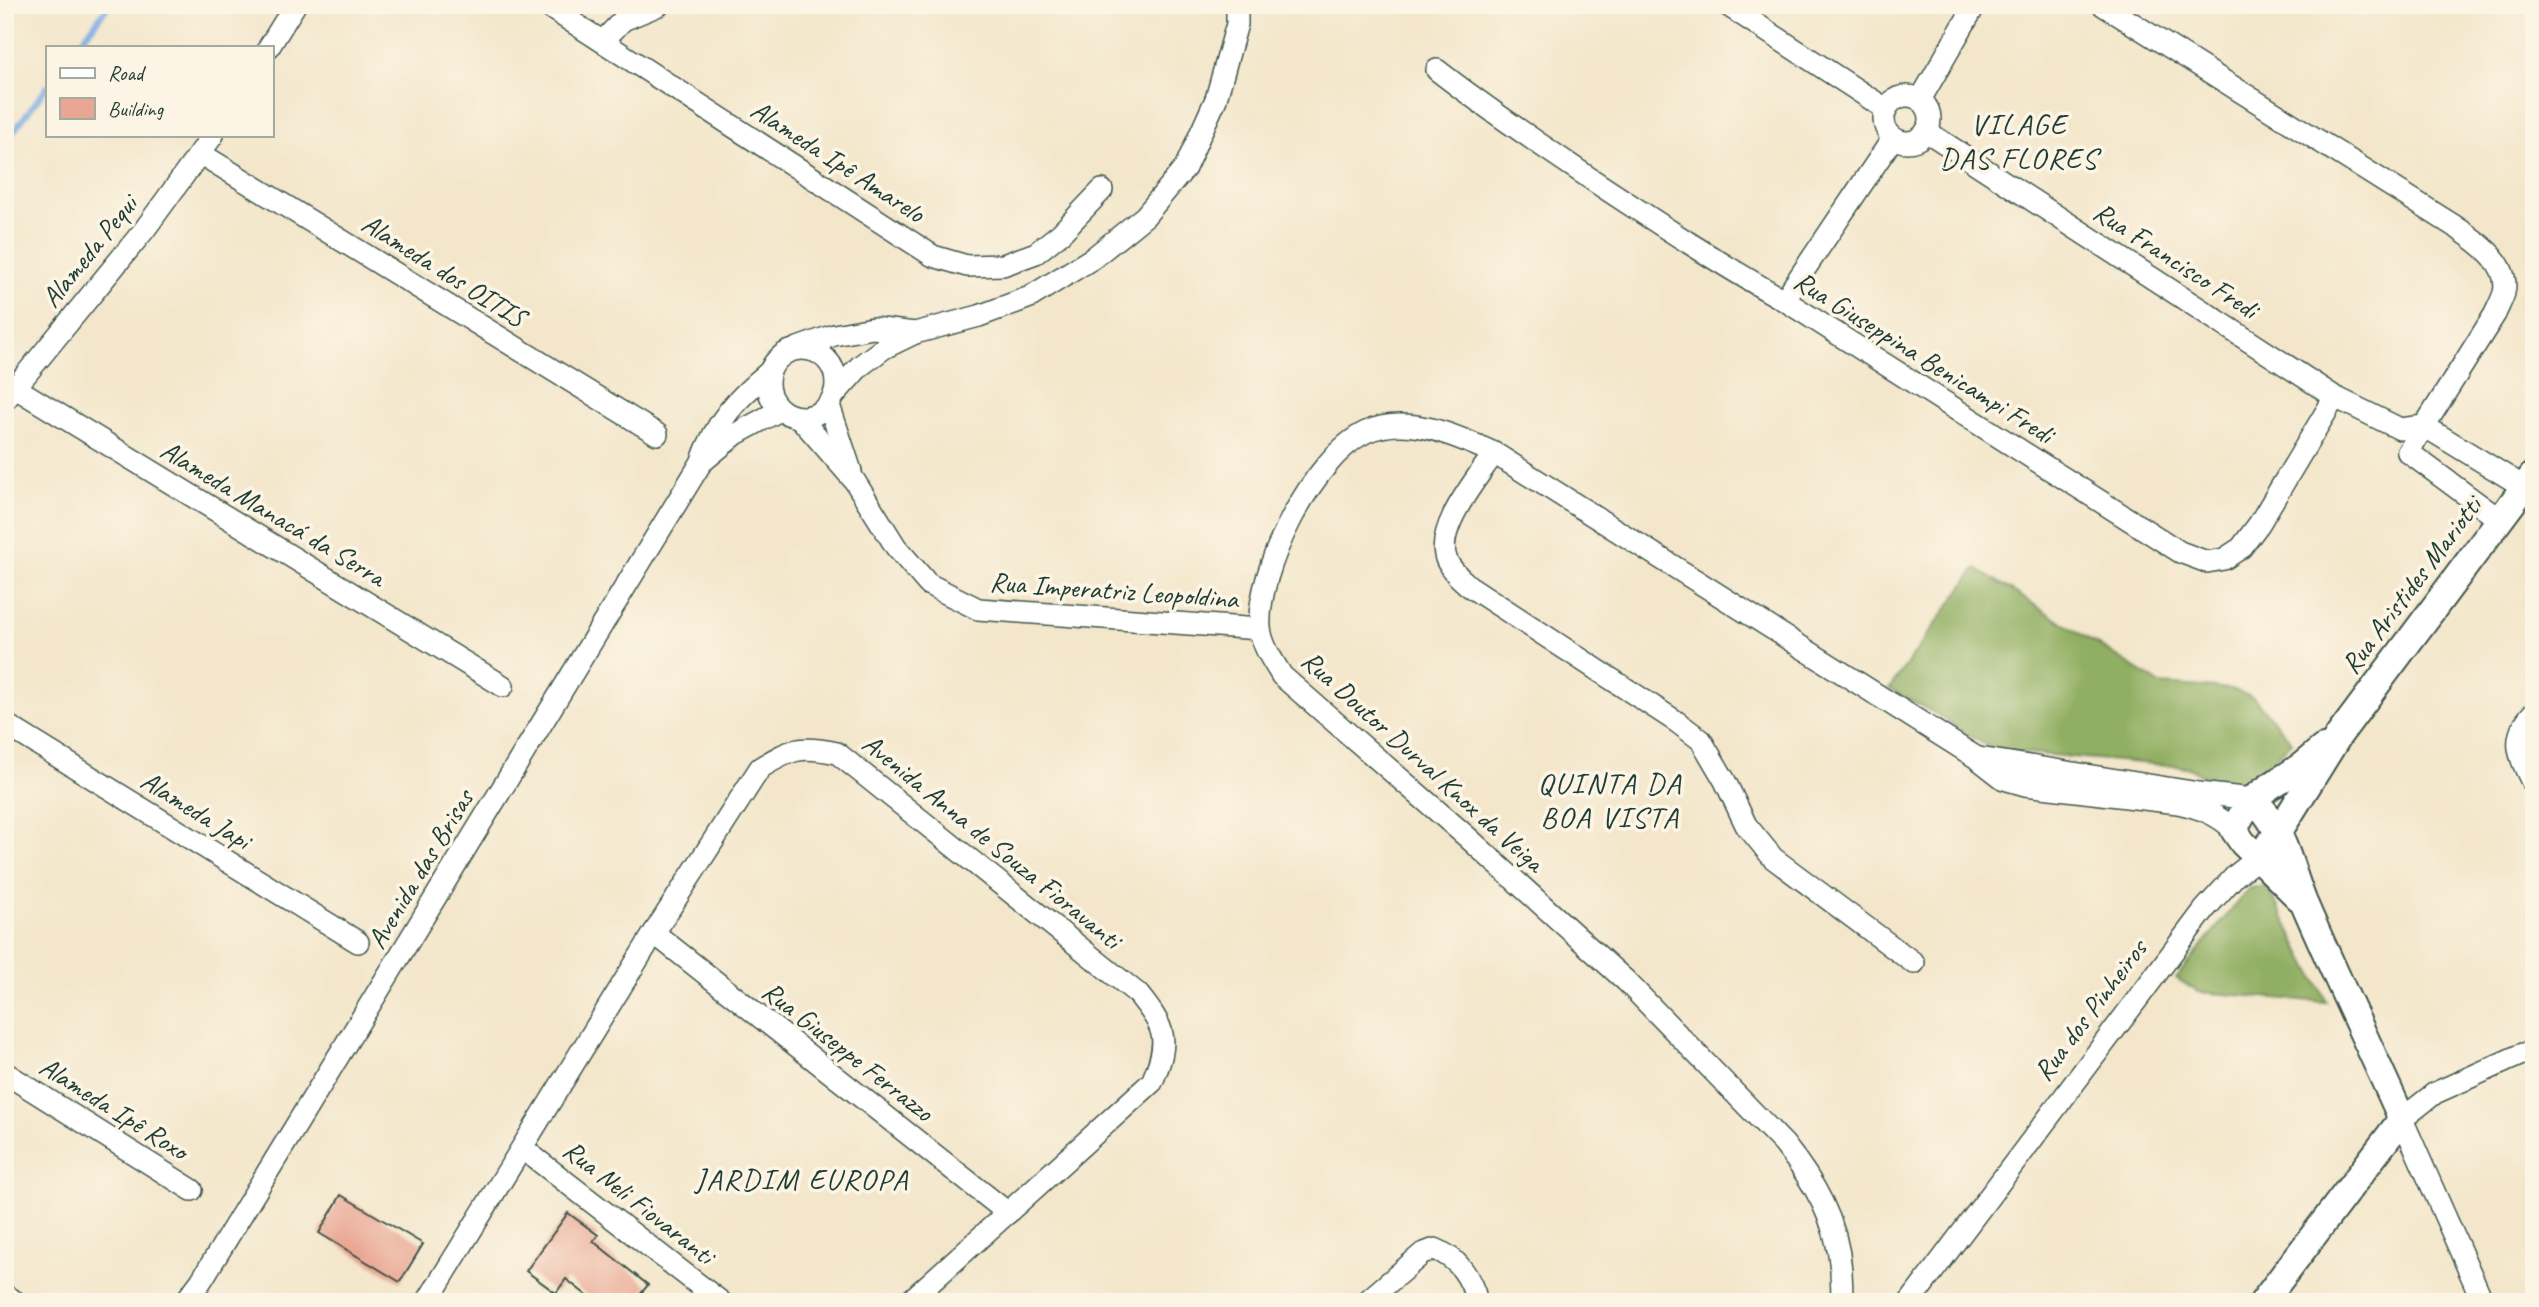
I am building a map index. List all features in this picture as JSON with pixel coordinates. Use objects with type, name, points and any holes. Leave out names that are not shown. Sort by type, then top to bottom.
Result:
[{"type":"street","points":[[270,46],[295,5]]},
{"type":"street","name":"Alameda Ipê Amarelo","points":[[546,5],[933,256],[944,260],[967,266],[1003,265],[1036,253],[1061,233],[1102,190]]},
{"type":"street","points":[[603,41],[623,20],[659,5]]},
{"type":"street","points":[[915,333],[873,328],[834,335],[793,349],[776,361],[770,371],[767,381],[769,392],[780,410],[800,418],[811,417],[832,400],[860,366],[884,348],[915,333],[979,316],[1030,298],[1093,258],[1145,216],[1185,168],[1210,111],[1237,24],[1237,5]]},
{"type":"street","points":[[1727,5],[1886,109]]},
{"type":"street","points":[[1920,100],[1975,5]]},
{"type":"street","points":[[2103,5],[2456,228],[2483,247],[2500,267],[2505,290],[2495,314],[2408,452]]},
{"type":"street","name":"Rua Giuseppina Benicampi Fredi","points":[[1437,70],[1483,106],[1615,195],[2180,552],[2207,562],[2224,559],[2241,548],[2259,524],[2335,397]]},
{"type":"street","points":[[1901,97],[1920,100],[1930,117],[1926,131],[1919,139],[1899,141],[1885,128],[1886,109],[1895,99],[1901,97]]},
{"type":"street","name":"Rua Francisco Fredi","points":[[1926,131],[2335,397],[2400,429]]},
{"type":"street","name":"Alameda Pequi","points":[[10,394],[145,229],[212,136]]},
{"type":"street","points":[[1783,300],[1894,138]]},
{"type":"street","name":"Alameda dos OITIS","points":[[201,154],[657,434]]},
{"type":"street","points":[[793,349],[818,352],[828,359],[837,382],[832,400]]},
{"type":"street","name":"Avenida das Brisas","points":[[185,1302],[201,1281],[701,463],[709,439],[737,399],[770,371]]},
{"type":"street","name":"Alameda Manacá da Serra","points":[[10,394],[503,686]]},
{"type":"street","name":"Rua Imperatriz Leopoldina","points":[[832,400],[854,480]]},
{"type":"street","name":"Avenida das Brisas","points":[[701,463],[736,434],[780,410]]},
{"type":"street","name":"Rua Imperatriz Leopoldina","points":[[800,418],[854,480],[896,547],[928,584],[978,609],[1260,629]]},
{"type":"street","name":"Rua Doutor Durval Knox da Veiga","points":[[1846,1298],[1839,1245],[1823,1201],[1807,1173],[1784,1144],[1626,981],[1466,836],[1282,676],[1264,646],[1260,629],[1267,573],[1283,533],[1326,464],[1366,432],[1392,426],[1423,427],[1455,435],[1494,453],[1977,758],[2004,779],[2025,785],[2203,808],[2221,818],[2234,830]]},
{"type":"street","points":[[2500,520],[2408,452],[2400,429],[2424,426],[2529,480]]},
{"type":"street","points":[[1494,453],[1446,529],[1444,546],[1447,561],[1456,575],[1700,740],[1725,781],[1746,825],[1773,858],[1914,963]]},
{"type":"street","name":"Rua Aristides Mariotti","points":[[2258,859],[2278,833],[2339,735],[2529,480]]},
{"type":"street","points":[[2534,712],[2518,733],[2519,753],[2534,786]]},
{"type":"street","name":"Alameda Japi","points":[[5,724],[358,942]]},
{"type":"street","name":"Rua Aristides Mariotti","points":[[2252,799],[2261,790],[2297,769],[2339,735]]},
{"type":"street","name":"Avenida Anna de Souza Fioravanti","points":[[427,1302],[654,933],[760,768],[787,751],[818,749],[836,753],[1138,994],[1157,1018],[1163,1037],[1163,1057],[1153,1082],[909,1302]]},
{"type":"street","name":"Rua Doutor Durval Knox da Veiga","points":[[1977,758],[2252,799]]},
{"type":"street","points":[[2305,903],[2258,859],[2234,830],[2252,799],[2266,811],[2278,833],[2305,903],[2483,1302]]},
{"type":"street","name":"Rua dos Pinheiros","points":[[1910,1302],[2205,909],[2235,876],[2258,859]]},
{"type":"street","name":"Rua Giuseppe Ferrazzo","points":[[654,933],[1007,1213]]},
{"type":"street","points":[[2263,1302],[2402,1119],[2435,1093],[2522,1054]]},
{"type":"street","name":"Alameda Ipê Roxo","points":[[5,1073],[192,1190]]},
{"type":"street","name":"Rua Neli Fiovaranti","points":[[522,1147],[721,1302]]},
{"type":"street","points":[[1366,1302],[1422,1254],[1435,1249],[1458,1263],[1472,1282],[1477,1302]]},
{"type":"street","points":[[5,1296],[16,1302]]},
{"type":"green space","points":[[1976,568],[2160,684],[2232,689],[2254,698],[2292,742],[2250,782],[2224,786],[2187,767],[1993,750],[1938,715],[1889,689]]},
{"type":"green space","points":[[2267,886],[2327,1002],[2198,992],[2176,978],[2249,888]]},
{"type":"building","points":[[341,1195],[423,1244],[400,1282],[319,1233]]},
{"type":"building","points":[[568,1213],[598,1235],[593,1241],[648,1285],[634,1302],[595,1302],[566,1279],[556,1293],[526,1271]]},
{"type":"waterway","points":[[78,46],[109,5]]},
{"type":"waterway","points":[[5,143],[46,88]]},
{"type":"district","name":"VILAGE DAS FLORES","points":[[2019,141]]},
{"type":"district","name":"QUINTA DA BOA VISTA","points":[[1610,800]]},
{"type":"district","name":"JARDIM EUROPA","points":[[802,1179]]}]
